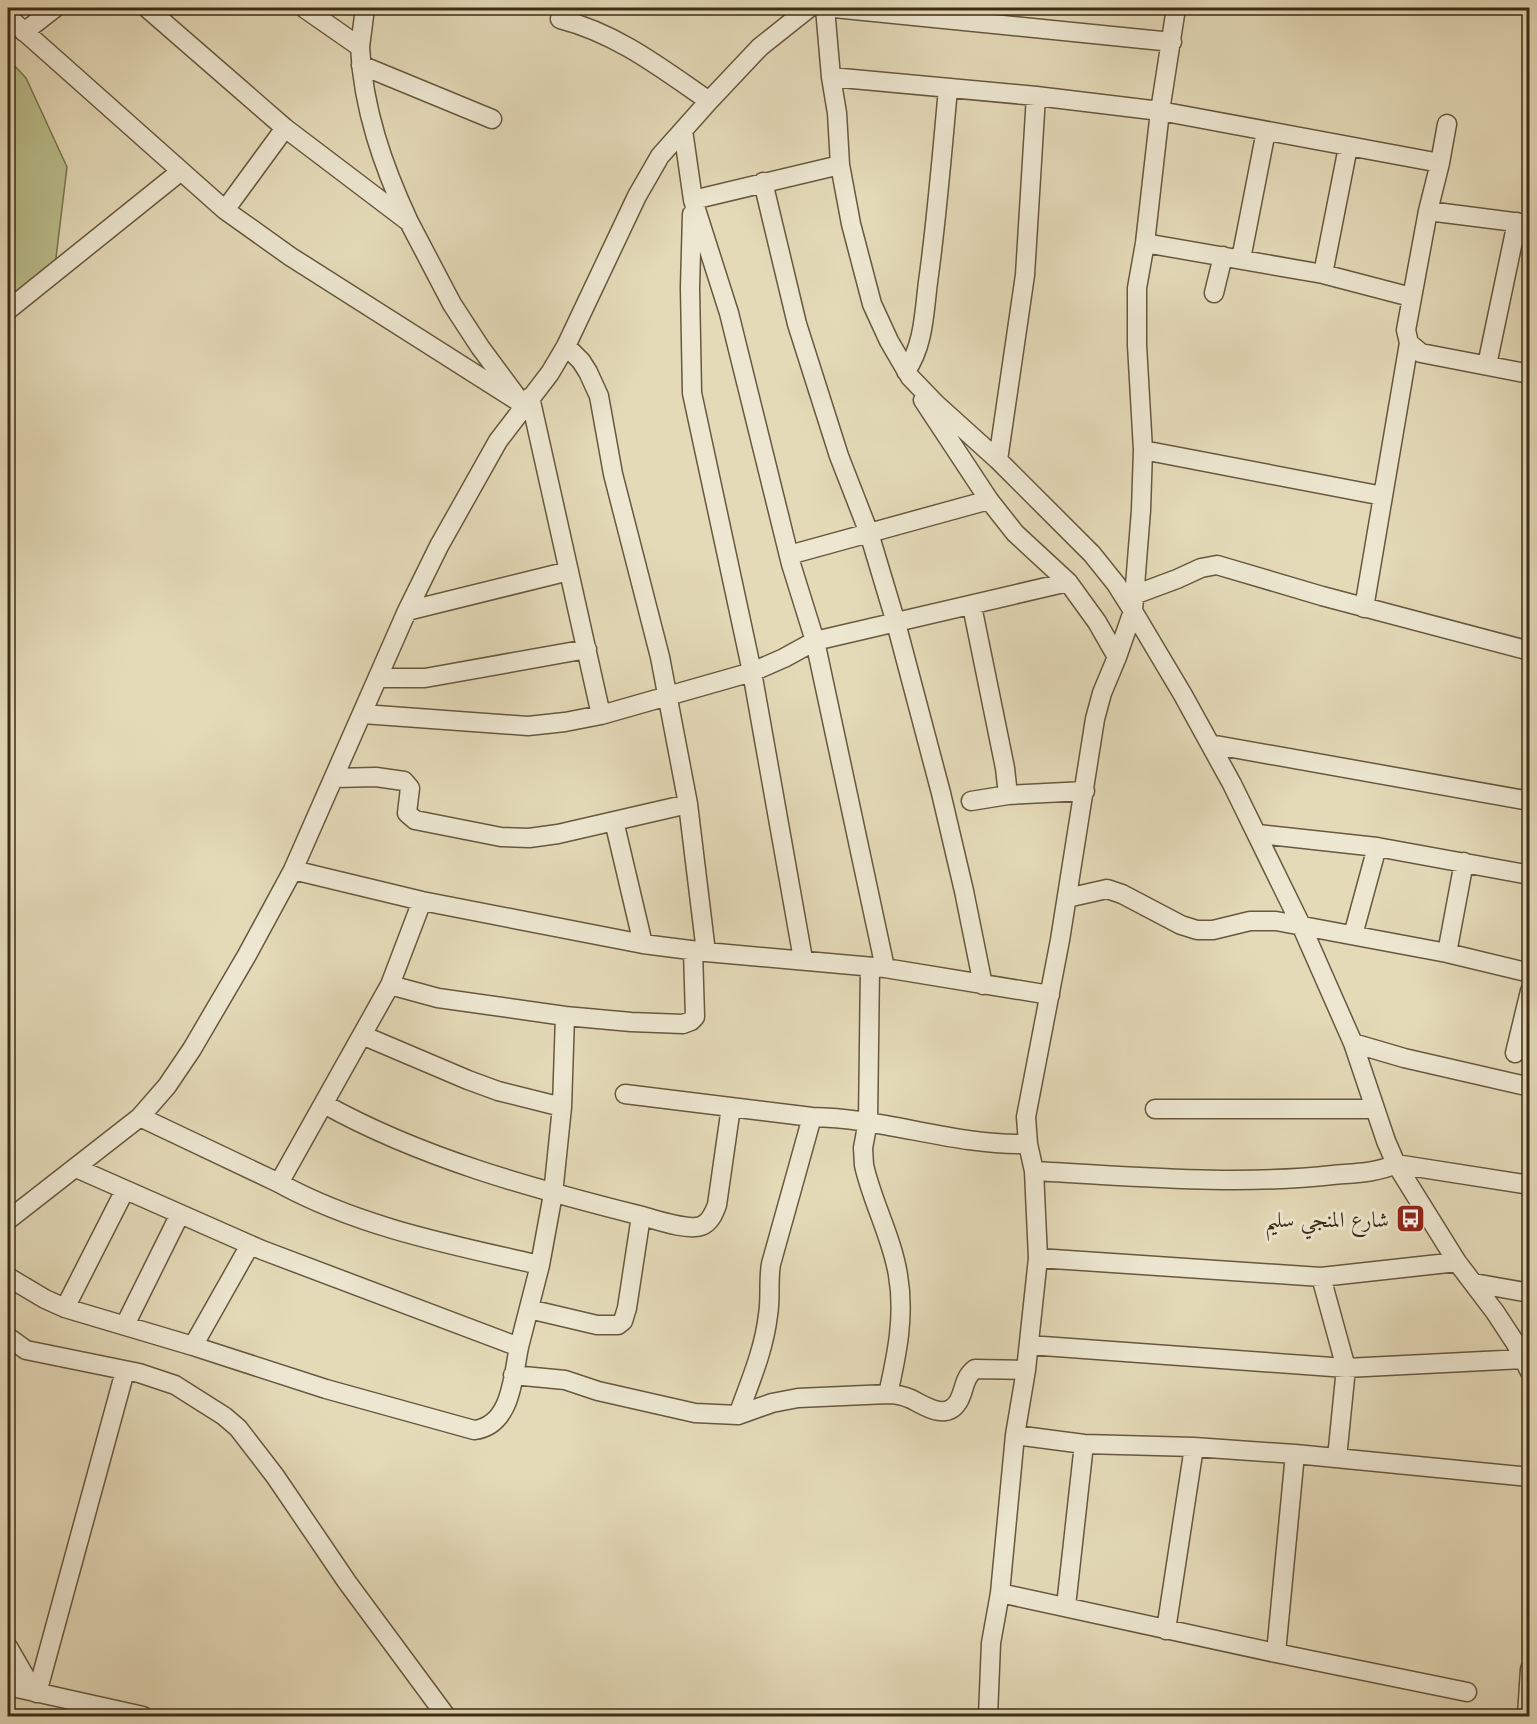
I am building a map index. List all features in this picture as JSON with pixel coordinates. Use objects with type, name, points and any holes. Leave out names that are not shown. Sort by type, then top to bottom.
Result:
[{"type":"street","points":[[24,32],[55,8]]},
{"type":"street","points":[[147,8],[285,128],[409,222]]},
{"type":"street","points":[[304,8],[360,56],[492,119]]},
{"type":"street","points":[[365,8],[360,56],[371,124],[388,176],[452,304],[480,347],[527,401],[602,715]]},
{"type":"street","points":[[8,1220],[140,1117],[167,1086],[192,1049],[247,956],[293,870],[407,611],[467,494],[498,441],[550,373],[566,346],[637,196],[660,156],[760,48],[809,8]]},
{"type":"street","points":[[825,8],[831,77],[837,112],[840,165],[851,224],[872,304],[908,374],[989,500],[1015,533],[1068,582],[1097,622],[1117,657]]},
{"type":"street","points":[[834,8],[1172,42]]},
{"type":"street","points":[[988,1716],[991,1643],[1000,1593],[1015,1435],[1026,1370],[1038,1258],[1034,1171],[1028,1144],[1026,1117],[1067,898],[1095,720],[1133,603],[1141,510],[1143,450],[1137,345],[1137,288],[1176,8]]},
{"type":"street","points":[[8,17],[225,210],[291,257],[374,311],[527,401]]},
{"type":"street","points":[[560,19],[583,25],[626,45],[709,101]]},
{"type":"street","points":[[831,77],[1036,96],[1160,111],[1440,163]]},
{"type":"street","points":[[908,374],[920,342],[933,247],[948,89]]},
{"type":"street","points":[[998,460],[1025,275],[1036,96]]},
{"type":"street","points":[[1364,608],[1409,343],[1406,330],[1428,211],[1448,124]]},
{"type":"street","points":[[225,210],[285,128]]},
{"type":"street","points":[[683,130],[693,200],[729,313],[789,555],[815,641],[878,967],[868,1121],[863,1148],[864,1165],[898,1274],[901,1304],[899,1347],[888,1394]]},
{"type":"street","points":[[1241,259],[1266,131]]},
{"type":"street","points":[[1323,274],[1348,147]]},
{"type":"street","points":[[693,200],[840,165]]},
{"type":"street","points":[[8,310],[181,171]]},
{"type":"street","points":[[763,182],[797,324],[839,456],[869,533],[896,623],[943,804],[983,985]]},
{"type":"street","points":[[693,200],[690,288],[692,393],[752,672],[803,959]]},
{"type":"street","points":[[1428,211],[1523,223],[1487,364]]},
{"type":"street","points":[[1144,243],[1323,274],[1412,297]]},
{"type":"street","points":[[1214,293],[1223,256]]},
{"type":"street","points":[[1409,343],[1421,353],[1530,374]]},
{"type":"street","points":[[390,985],[438,998],[565,1016],[683,1024],[695,1017],[700,952],[688,804],[660,657],[613,474],[599,396],[581,361],[566,346]]},
{"type":"street","points":[[908,374],[936,404],[998,460],[1092,554],[1133,603],[1258,834],[1301,925],[1353,1043],[1396,1164],[1457,1262],[1495,1312],[1526,1366],[1346,1368],[1029,1345]]},
{"type":"street","points":[[1143,450],[1383,496]]},
{"type":"street","points":[[789,555],[989,500]]},
{"type":"street","points":[[1133,603],[1201,568],[1217,565],[1364,608],[1530,651]]},
{"type":"street","points":[[407,611],[569,571]]},
{"type":"street","points":[[363,714],[528,726],[565,722],[602,715],[752,672],[815,641],[1068,582]]},
{"type":"street","points":[[972,606],[1005,768],[1008,795]]},
{"type":"street","points":[[379,678],[425,678],[587,649]]},
{"type":"street","points":[[1210,744],[1530,801]]},
{"type":"street","points":[[334,778],[376,777],[404,781],[410,788],[407,813],[414,819],[501,837],[539,837],[688,804]]},
{"type":"street","points":[[971,801],[1008,795],[1084,791]]},
{"type":"street","points":[[614,820],[644,944]]},
{"type":"street","points":[[1258,834],[1377,847],[1530,875]]},
{"type":"street","points":[[1353,934],[1377,847]]},
{"type":"street","points":[[1447,953],[1464,862]]},
{"type":"street","points":[[293,870],[422,900],[644,944],[700,952],[878,967],[1050,995]]},
{"type":"street","points":[[1067,898],[1107,889],[1122,894],[1181,925],[1204,931],[1263,920],[1353,934],[1530,973]]},
{"type":"street","points":[[279,1183],[390,985],[422,900]]},
{"type":"street","points":[[1515,1053],[1530,991]]},
{"type":"street","points":[[8,1277],[65,1308],[194,1346],[326,1389],[474,1430],[488,1426],[499,1417],[507,1402],[540,1265],[553,1194],[562,1107],[565,1016]]},
{"type":"street","points":[[362,1035],[498,1091],[562,1107]]},
{"type":"street","points":[[1353,1043],[1404,1058],[1530,1087]]},
{"type":"street","points":[[625,1094],[812,1117],[839,1117],[993,1143],[1028,1144]]},
{"type":"street","points":[[324,1104],[388,1136],[455,1162],[553,1194],[691,1227],[701,1226],[707,1222],[717,1205],[731,1107]]},
{"type":"street","points":[[1155,1110],[1375,1109]]},
{"type":"street","points":[[140,1117],[338,1212],[416,1235],[540,1265]]},
{"type":"street","points":[[738,1415],[764,1340],[771,1264],[812,1117]]},
{"type":"street","points":[[1034,1171],[1164,1178],[1286,1179],[1376,1171],[1396,1164],[1530,1185]]},
{"type":"street","points":[[76,1168],[250,1245],[519,1347]]},
{"type":"street","points":[[65,1308],[125,1190]]},
{"type":"street","points":[[125,1325],[180,1214]]},
{"type":"street","points":[[529,1309],[597,1325],[618,1325],[623,1321],[641,1215]]},
{"type":"street","points":[[194,1346],[250,1245]]},
{"type":"street","points":[[1038,1258],[1321,1277],[1457,1262]]},
{"type":"street","points":[[1321,1277],[1346,1368],[1337,1458]]},
{"type":"street","points":[[1474,1283],[1530,1293]]},
{"type":"street","points":[[8,1338],[26,1350],[139,1373],[175,1385],[200,1399],[238,1428],[275,1476],[354,1591],[446,1716]]},
{"type":"street","points":[[513,1375],[565,1380],[598,1391],[695,1413],[738,1415],[772,1403],[798,1398],[865,1393],[899,1395],[933,1410],[942,1411],[953,1407],[958,1402],[966,1378],[975,1370],[993,1368],[1026,1370]]},
{"type":"street","points":[[35,1693],[125,1371]]},
{"type":"street","points":[[1015,1435],[1084,1444],[1194,1447],[1295,1454],[1530,1477]]},
{"type":"street","points":[[1066,1606],[1084,1444]]},
{"type":"street","points":[[1166,1630],[1194,1447]]},
{"type":"street","points":[[1276,1653],[1295,1454]]},
{"type":"street","points":[[1000,1593],[1467,1692]]},
{"type":"street","points":[[8,1647],[35,1693]]},
{"type":"street","points":[[1527,1716],[1530,1669]]},
{"type":"street","points":[[8,1686],[143,1716]]},
{"type":"green space","points":[[8,59],[26,78],[67,167],[55,266],[8,303]]},
{"type":"place","name":"شارع المنجي سليم","points":[[1410,1219]]}]
